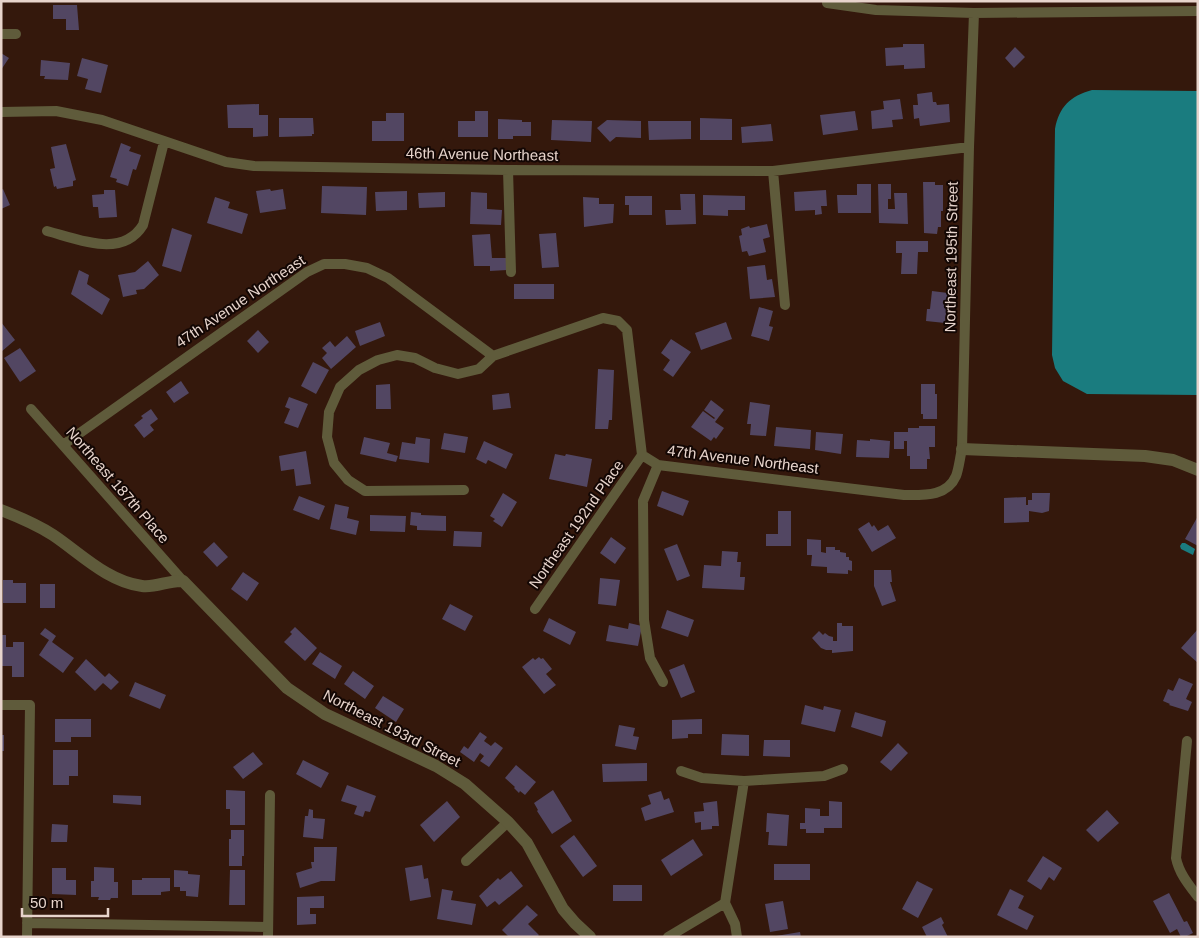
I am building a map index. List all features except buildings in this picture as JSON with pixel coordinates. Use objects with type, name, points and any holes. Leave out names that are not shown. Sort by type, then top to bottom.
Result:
[{"type":"street","points":[[1040,1],[1040,13]]},
{"type":"street","points":[[828,3],[876,10],[974,13],[1198,11]]},
{"type":"street","name":"Northeast 195th Street","points":[[938,493],[947,487],[955,477],[962,449],[974,13]]},
{"type":"street","points":[[1,34],[16,34]]},
{"type":"street","name":"46th Avenue Northeast","points":[[1,112],[56,111],[102,120],[226,162],[254,166],[508,170],[773,170],[969,147]]},
{"type":"street","points":[[47,232],[100,245],[128,241],[138,234],[143,225],[164,142]]},
{"type":"street","points":[[508,170],[510,272]]},
{"type":"street","points":[[773,170],[785,305]]},
{"type":"street","name":"47th Avenue Northeast","points":[[63,445],[307,272],[324,264],[345,264],[367,268],[388,278],[493,356]]},
{"type":"street","points":[[464,490],[365,490],[348,480],[334,463],[327,437],[329,412],[340,387],[359,370],[378,360],[397,355],[415,358],[435,368],[458,374],[480,369],[493,356],[603,318],[618,321],[627,330],[642,456]]},
{"type":"street","name":"Northeast 187th Place","points":[[31,409],[183,581]]},
{"type":"street","points":[[962,449],[1145,456],[1173,460],[1198,470]]},
{"type":"street","name":"47th Avenue Northeast","points":[[642,456],[658,465],[904,495],[938,493]]},
{"type":"street","name":"Northeast 192nd Place","points":[[536,609],[642,456]]},
{"type":"street","points":[[658,465],[643,500],[644,610],[650,658],[663,682]]},
{"type":"street","points":[[1,510],[25,519],[120,580],[141,586],[155,586],[173,580],[183,581]]},
{"type":"street","name":"Northeast 193rd Street","points":[[183,581],[287,688],[324,714],[436,766],[465,784],[508,822],[528,843],[563,909],[590,937]]},
{"type":"street","points":[[1,704],[30,705],[27,937]]},
{"type":"street","points":[[1187,741],[1176,858],[1178,868],[1198,897]]},
{"type":"street","points":[[681,771],[702,778],[744,781],[824,776],[843,769]]},
{"type":"street","points":[[737,937],[735,924],[725,903],[744,781]]},
{"type":"street","points":[[27,923],[268,932],[270,796]]},
{"type":"street","points":[[466,861],[508,822]]},
{"type":"street","points":[[668,937],[725,903]]},
{"type":"water","points":[[1092,90],[1198,91],[1198,395],[1087,394],[1063,381],[1055,368],[1052,355],[1055,129],[1059,114],[1067,103],[1084,92]]},
{"type":"water","points":[[1182,543],[1195,549],[1193,555],[1181,549]]}]
